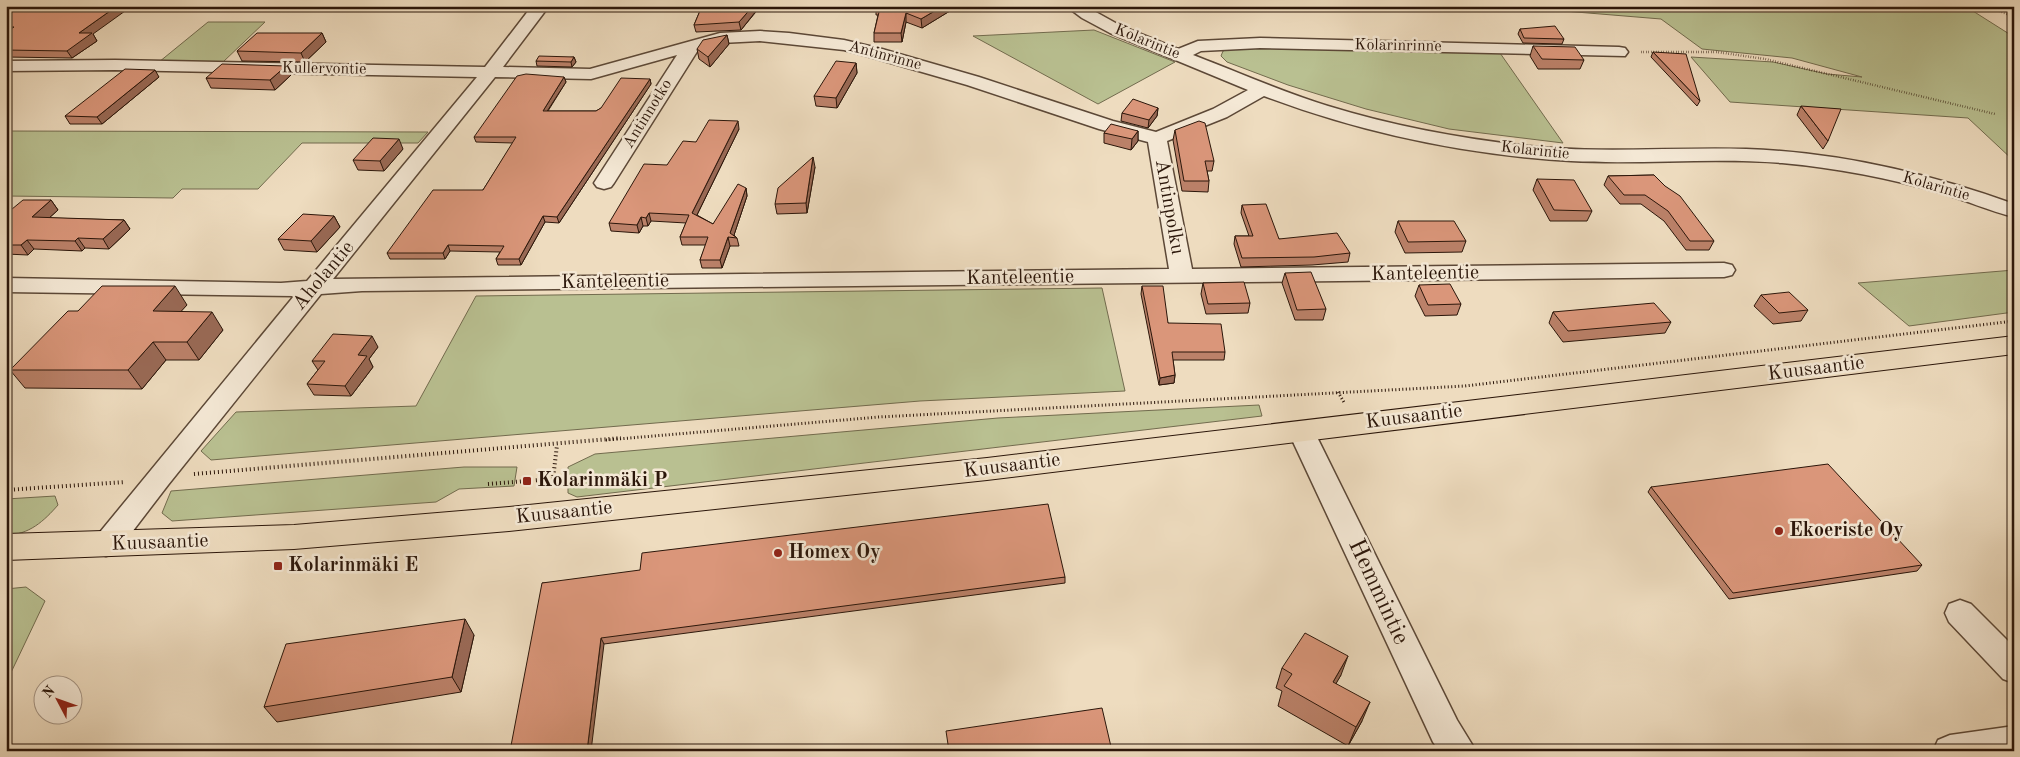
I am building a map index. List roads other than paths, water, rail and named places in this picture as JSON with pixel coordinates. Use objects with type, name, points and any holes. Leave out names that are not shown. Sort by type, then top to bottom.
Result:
[{"type":"main road","name":"Kuusaantie","points":[[6,547],[294,537],[509,519],[987,469],[2014,345]]},
{"type":"street","name":"Aholantie","points":[[106,545],[158,478],[492,71],[541,6]]},
{"type":"street","name":"Kolarintie","points":[[1074,6],[1103,24],[1263,89],[1355,119],[1475,144],[1572,155],[1744,155],[1829,163],[1910,179],[2014,211]]},
{"type":"street","name":"Antinrinne","points":[[492,71],[592,74],[720,38],[760,36],[844,45],[973,81],[1106,125],[1156,138]]},
{"type":"street","name":"Kolarinrinne","points":[[1179,55],[1198,46],[1260,43],[1619,52]]},
{"type":"street","name":"Antinnotko","points":[[604,183],[692,45]]},
{"type":"street","name":"Kullervontie","points":[[6,66],[492,71]]},
{"type":"street","points":[[1156,138],[1220,113],[1263,89]]},
{"type":"street","name":"Antinpolku","points":[[1156,138],[1182,277]]},
{"type":"street","name":"Kanteleentie","points":[[6,285],[281,290],[362,284],[1724,270]]},
{"type":"street","name":"Hemmintie","points":[[1301,431],[1444,732],[1459,751]]},
{"type":"street","points":[[1960,613],[2014,669]]},
{"type":"street","points":[[1950,751],[2014,741]]},
{"type":"place","name":"Kolarinmäki P","points":[[527,481]]},
{"type":"place","name":"Ekoeriste Oy","points":[[1779,531]]},
{"type":"place","name":"Homex Oy","points":[[778,553]]},
{"type":"place","name":"Kolarinmäki E","points":[[278,566]]}]
